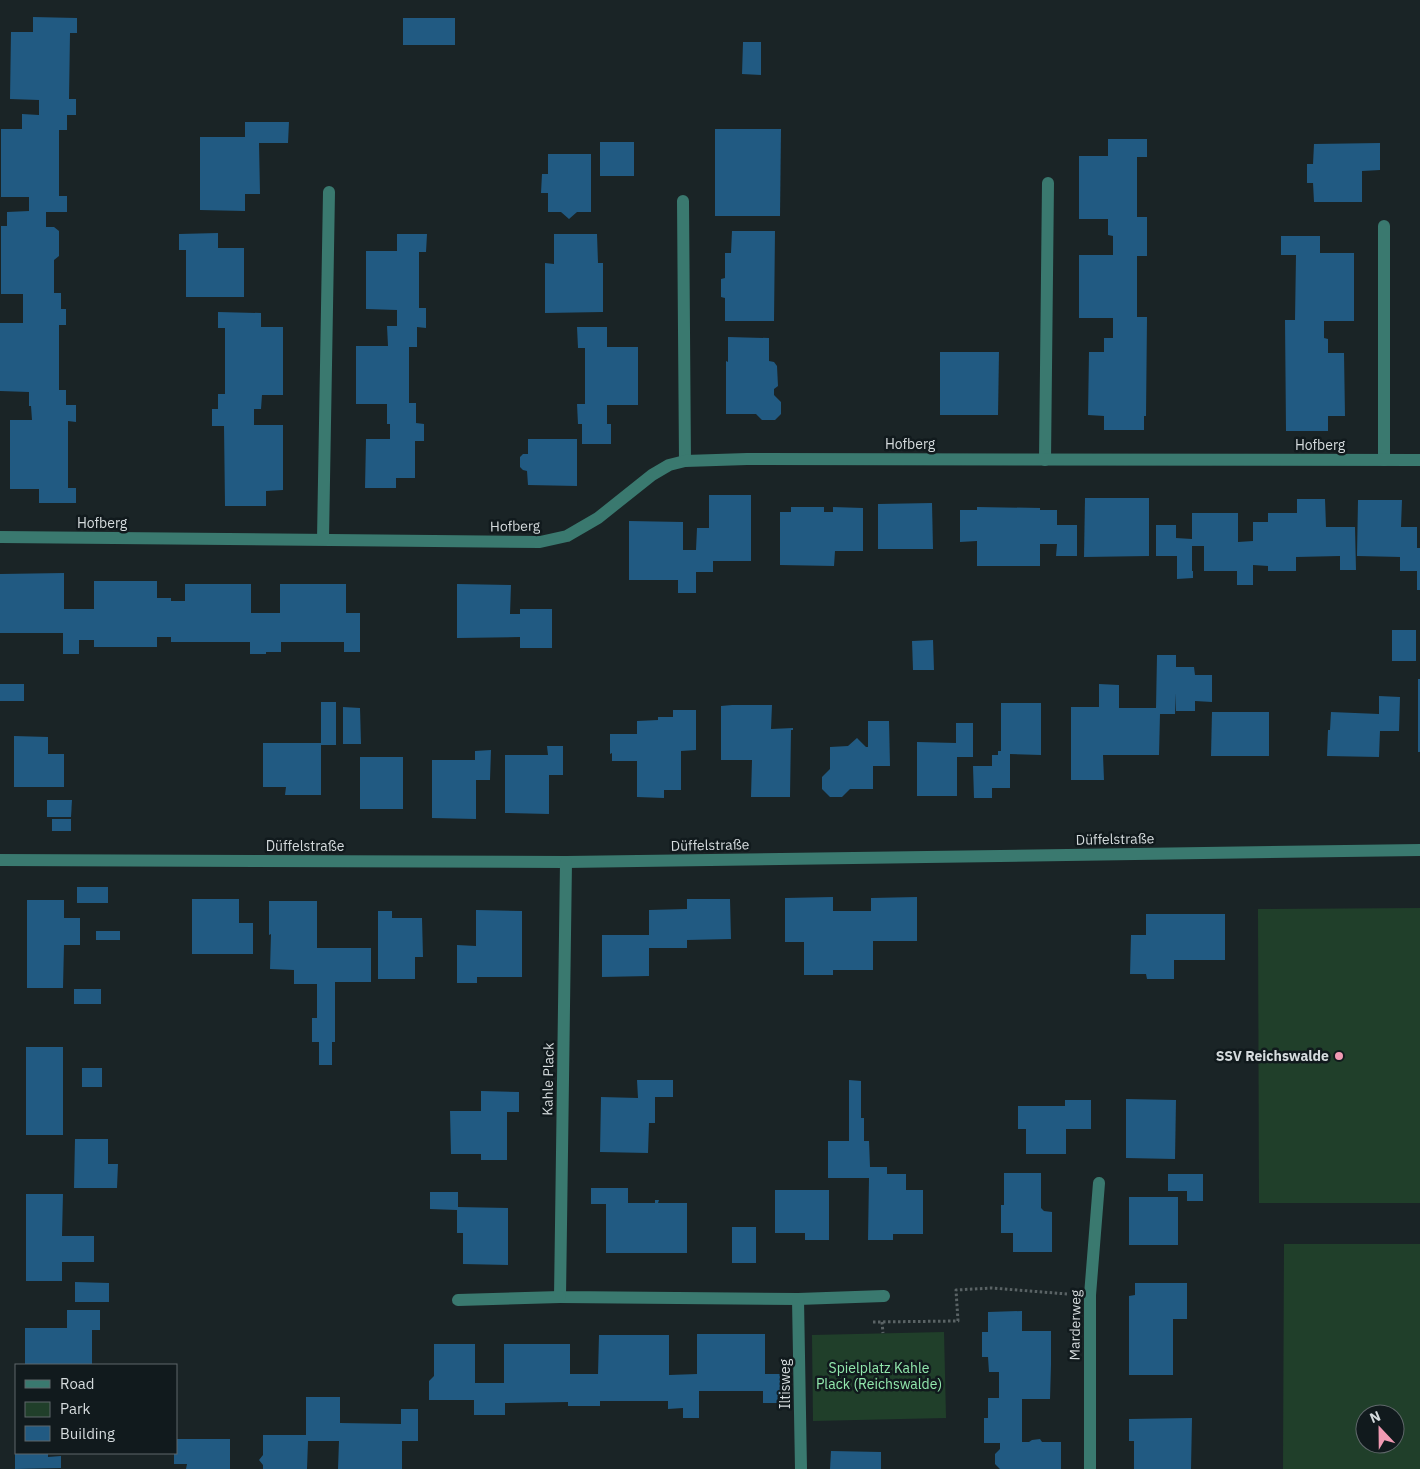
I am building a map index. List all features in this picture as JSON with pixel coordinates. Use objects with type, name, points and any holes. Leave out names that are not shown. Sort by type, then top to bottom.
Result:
[{"type":"street","points":[[1045,460],[1048,184]]},
{"type":"street","points":[[323,539],[329,192]]},
{"type":"street","points":[[683,201],[684,461]]},
{"type":"street","points":[[1384,226],[1384,460]]},
{"type":"street","name":"Hofberg","points":[[0,537],[540,542],[567,536],[598,518],[652,475],[670,465],[684,461],[747,459],[1420,460]]},
{"type":"street","name":"Düffelstraße","points":[[0,860],[566,862],[1420,850]]},
{"type":"street","name":"Kahle Plack","points":[[560,1297],[566,862]]},
{"type":"street","name":"Marderweg","points":[[1090,1469],[1090,1295],[1099,1183]]},
{"type":"street","points":[[458,1300],[560,1297],[798,1299],[884,1296]]},
{"type":"street","name":"Iltisweg","points":[[798,1299],[801,1469]]},
{"type":"path","points":[[864,1322],[958,1321],[956,1290],[992,1288],[1090,1295]]},
{"type":"path","points":[[882,1322],[883,1333]]},
{"type":"green space","name":"SSV Reichswalde","points":[[1420,908],[1420,1203],[1259,1203],[1258,909]]},
{"type":"green space","points":[[1284,1244],[1420,1244],[1420,1469],[1283,1469]]},
{"type":"green space","name":"Spielplatz Kahle Plack (Reichswalde)","points":[[944,1332],[946,1418],[813,1421],[812,1335]]},
{"type":"building","points":[[33,17],[77,18],[77,33],[70,33],[69,99],[76,99],[76,115],[67,115],[67,130],[59,130],[59,196],[67,196],[67,212],[46,212],[46,227],[54,227],[59,231],[59,256],[54,260],[54,293],[61,293],[61,309],[66,309],[66,325],[59,325],[59,390],[66,390],[66,405],[76,405],[76,422],[68,421],[68,488],[76,488],[76,503],[39,503],[39,489],[10,489],[10,420],[32,420],[31,406],[29,406],[29,392],[0,391],[0,323],[23,323],[23,294],[1,294],[1,226],[7,226],[7,212],[29,211],[29,197],[1,197],[1,129],[22,129],[22,114],[39,115],[39,100],[10,99],[11,32],[33,32]]},
{"type":"building","points":[[403,18],[455,18],[455,45],[403,45]]},
{"type":"building","points":[[743,42],[761,42],[761,75],[742,74]]},
{"type":"building","points":[[245,122],[289,122],[288,143],[259,143],[260,194],[245,194],[245,211],[200,210],[200,137],[245,137]]},
{"type":"building","points":[[715,129],[781,129],[780,216],[715,216]]},
{"type":"building","points":[[1108,139],[1147,139],[1147,157],[1137,157],[1137,217],[1147,217],[1147,256],[1137,256],[1137,317],[1147,317],[1146,416],[1144,416],[1144,430],[1104,430],[1104,416],[1088,415],[1089,352],[1104,352],[1104,338],[1113,338],[1113,318],[1079,318],[1079,255],[1113,255],[1113,236],[1108,235],[1108,219],[1079,219],[1079,156],[1108,156]]},
{"type":"building","points":[[600,142],[634,142],[634,176],[600,176]]},
{"type":"building","points":[[1380,143],[1380,170],[1362,171],[1362,202],[1314,202],[1313,183],[1307,183],[1307,164],[1313,164],[1314,144]]},
{"type":"building","points":[[548,154],[591,154],[591,212],[577,212],[569,219],[561,212],[548,212],[548,193],[541,193],[542,174],[548,174]]},
{"type":"building","points":[[732,231],[775,231],[774,321],[725,321],[725,298],[721,297],[721,279],[725,278],[725,253],[731,253]]},
{"type":"building","points":[[218,233],[218,248],[244,248],[244,297],[186,297],[186,250],[179,250],[179,234]]},
{"type":"building","points":[[397,234],[427,234],[426,252],[419,252],[419,308],[426,308],[426,328],[417,327],[417,347],[409,347],[409,403],[416,403],[416,423],[424,424],[424,441],[415,441],[415,478],[396,478],[396,488],[365,488],[366,439],[390,439],[390,424],[387,424],[387,404],[356,404],[356,346],[388,346],[387,326],[397,326],[397,310],[366,309],[366,251],[397,251]]},
{"type":"building","points":[[554,234],[597,234],[598,263],[603,263],[603,312],[545,313],[545,263],[554,264]]},
{"type":"building","points":[[1281,236],[1320,236],[1320,253],[1354,253],[1354,321],[1324,321],[1324,338],[1328,339],[1328,353],[1344,353],[1345,416],[1328,416],[1328,431],[1286,431],[1285,320],[1295,320],[1296,255],[1281,255]]},
{"type":"building","points":[[218,312],[261,313],[261,327],[283,327],[283,395],[262,395],[261,409],[254,409],[254,425],[283,425],[283,490],[266,491],[266,506],[225,506],[224,426],[212,426],[212,409],[218,409],[218,394],[225,394],[225,328],[218,328]]},
{"type":"building","points":[[577,327],[607,327],[607,347],[638,347],[638,405],[607,405],[607,424],[611,424],[611,444],[582,444],[582,424],[578,424],[577,404],[585,404],[585,348],[578,348]]},
{"type":"building","points":[[728,337],[769,338],[769,361],[774,362],[777,366],[778,386],[774,389],[774,395],[781,402],[781,414],[775,420],[762,420],[756,414],[726,414]]},
{"type":"building","points":[[940,352],[999,352],[998,415],[940,415]]},
{"type":"building","points":[[528,439],[577,439],[577,486],[528,485],[527,471],[520,467],[520,457],[523,454],[528,454]]},
{"type":"building","points":[[709,495],[751,495],[751,561],[713,561],[713,572],[696,572],[696,593],[678,593],[678,580],[629,580],[629,521],[683,522],[683,550],[696,550],[697,528],[709,528]]},
{"type":"building","points":[[1085,498],[1149,498],[1149,556],[1084,557]]},
{"type":"building","points":[[1297,499],[1325,499],[1326,527],[1355,527],[1356,570],[1340,570],[1340,556],[1296,557],[1296,571],[1268,571],[1268,566],[1253,565],[1253,585],[1237,585],[1237,571],[1204,571],[1204,546],[1192,546],[1193,578],[1177,579],[1177,556],[1156,556],[1156,525],[1176,525],[1176,538],[1192,539],[1192,513],[1238,513],[1238,542],[1253,541],[1253,522],[1268,522],[1268,513],[1297,513]]},
{"type":"building","points":[[1358,500],[1402,500],[1401,527],[1417,527],[1417,548],[1420,548],[1420,590],[1417,590],[1417,571],[1400,571],[1400,557],[1357,556]]},
{"type":"building","points":[[932,503],[933,549],[878,549],[878,504]]},
{"type":"building","points":[[791,507],[824,507],[824,512],[833,512],[833,507],[863,508],[863,551],[835,551],[834,566],[780,565],[780,512],[791,512]]},
{"type":"building","points":[[977,507],[1057,510],[1057,525],[1077,525],[1077,556],[1056,556],[1057,544],[1040,544],[1040,566],[977,566],[977,541],[960,542],[960,510],[977,510]]},
{"type":"building","points":[[64,573],[64,609],[94,609],[94,581],[157,581],[157,598],[171,598],[171,601],[185,601],[185,584],[251,584],[251,613],[280,613],[280,584],[346,584],[346,613],[360,613],[360,652],[344,652],[344,642],[281,642],[281,652],[250,654],[250,642],[171,642],[171,637],[157,637],[157,647],[94,647],[94,640],[79,640],[79,654],[63,654],[63,633],[0,633],[0,574]]},
{"type":"building","points":[[457,584],[511,585],[510,614],[520,614],[520,609],[552,609],[552,648],[520,648],[520,637],[457,638]]},
{"type":"building","points":[[1392,630],[1416,630],[1416,661],[1392,661]]},
{"type":"building","points":[[933,640],[934,670],[913,670],[912,641]]},
{"type":"building","points":[[1157,655],[1176,655],[1176,667],[1194,667],[1195,675],[1212,675],[1212,702],[1195,701],[1195,711],[1176,711],[1176,693],[1175,714],[1160,714],[1159,755],[1103,755],[1104,780],[1071,780],[1071,707],[1099,707],[1099,684],[1119,685],[1119,708],[1156,708]]},
{"type":"building","points":[[1418,679],[1420,679],[1420,752],[1418,752]]},
{"type":"building","points":[[0,684],[24,684],[24,701],[0,701]]},
{"type":"building","points":[[1379,696],[1400,697],[1399,731],[1380,731],[1379,757],[1327,756],[1331,712],[1379,714]]},
{"type":"building","points":[[321,702],[336,702],[336,745],[321,745],[321,795],[285,795],[286,787],[263,787],[263,743],[321,743]]},
{"type":"building","points":[[1001,703],[1041,703],[1041,755],[1010,754],[1010,788],[992,788],[992,798],[974,798],[973,766],[992,766],[992,755],[998,755],[998,751],[1001,751]]},
{"type":"building","points":[[772,705],[771,729],[793,728],[791,730],[790,797],[751,797],[752,760],[721,760],[721,706]]},
{"type":"building","points":[[343,707],[360,708],[361,744],[343,744]]},
{"type":"building","points":[[673,710],[696,710],[696,750],[681,751],[681,790],[664,790],[664,798],[637,797],[637,761],[612,761],[610,734],[637,734],[637,721],[658,720],[658,717],[673,717]]},
{"type":"building","points":[[1212,712],[1269,712],[1269,756],[1211,756]]},
{"type":"building","points":[[868,721],[889,721],[890,766],[873,766],[873,789],[850,789],[842,797],[830,797],[822,789],[822,777],[830,769],[830,747],[848,746],[857,738],[868,747]]},
{"type":"building","points":[[956,723],[973,723],[973,757],[957,757],[957,796],[917,796],[917,742],[956,743]]},
{"type":"building","points":[[14,736],[48,737],[48,754],[64,754],[64,787],[14,787]]},
{"type":"building","points":[[547,746],[563,746],[563,775],[549,775],[549,814],[505,813],[505,755],[548,755]]},
{"type":"building","points":[[491,750],[490,780],[476,780],[476,819],[432,818],[432,760],[475,760],[475,751]]},
{"type":"building","points":[[360,757],[403,757],[403,809],[360,809]]},
{"type":"building","points":[[47,800],[72,800],[71,817],[47,817]]},
{"type":"building","points":[[52,819],[71,819],[71,831],[52,831]]},
{"type":"building","points":[[77,887],[108,887],[108,903],[77,903]]},
{"type":"building","points":[[833,897],[833,911],[871,911],[871,898],[917,897],[917,941],[873,941],[873,970],[833,970],[833,975],[804,975],[804,942],[785,942],[785,898]]},
{"type":"building","points":[[192,899],[239,899],[239,923],[253,923],[253,954],[192,954]]},
{"type":"building","points":[[687,899],[730,899],[731,939],[687,940],[687,948],[649,948],[649,976],[602,977],[602,935],[649,935],[649,910],[687,909]]},
{"type":"building","points":[[27,900],[64,900],[64,918],[80,918],[80,945],[64,945],[63,988],[27,988]]},
{"type":"building","points":[[269,901],[317,901],[317,948],[371,948],[371,982],[335,982],[335,1042],[332,1042],[332,1065],[319,1065],[319,1042],[312,1042],[312,1018],[317,1018],[317,984],[294,984],[294,970],[270,969],[271,934],[269,935]]},
{"type":"building","points":[[476,910],[522,911],[522,977],[477,977],[477,983],[457,983],[457,945],[476,946]]},
{"type":"building","points":[[378,911],[392,911],[392,918],[422,918],[423,957],[415,957],[415,979],[378,979]]},
{"type":"building","points":[[1146,914],[1225,914],[1225,960],[1174,960],[1174,979],[1147,979],[1146,974],[1130,974],[1131,935],[1146,935]]},
{"type":"building","points":[[96,931],[120,931],[120,940],[96,940]]},
{"type":"building","points":[[74,989],[101,989],[101,1004],[74,1004]]},
{"type":"building","points":[[26,1047],[63,1047],[63,1135],[26,1135]]},
{"type":"building","points":[[82,1068],[102,1068],[102,1087],[82,1087]]},
{"type":"building","points":[[637,1080],[673,1080],[673,1097],[655,1097],[655,1123],[649,1123],[648,1153],[600,1152],[601,1097],[638,1098]]},
{"type":"building","points":[[849,1080],[861,1081],[861,1118],[864,1118],[864,1141],[869,1141],[870,1167],[887,1167],[887,1174],[906,1174],[906,1190],[923,1190],[923,1234],[893,1234],[893,1240],[868,1240],[869,1178],[828,1178],[828,1141],[849,1141]]},
{"type":"building","points":[[481,1091],[519,1092],[519,1112],[507,1112],[507,1160],[481,1160],[481,1154],[451,1154],[450,1111],[481,1111]]},
{"type":"building","points":[[1126,1099],[1176,1100],[1175,1159],[1126,1158]]},
{"type":"building","points":[[1065,1100],[1091,1100],[1091,1129],[1066,1129],[1066,1154],[1026,1154],[1026,1129],[1018,1129],[1018,1106],[1065,1106]]},
{"type":"building","points":[[75,1139],[108,1139],[108,1164],[118,1164],[117,1188],[74,1188]]},
{"type":"building","points":[[1004,1173],[1041,1173],[1041,1208],[1044,1211],[1052,1212],[1052,1252],[1013,1252],[1013,1233],[1001,1233],[1001,1205],[1004,1205]]},
{"type":"building","points":[[1168,1174],[1203,1174],[1203,1201],[1187,1201],[1187,1191],[1168,1191]]},
{"type":"building","points":[[591,1188],[628,1188],[628,1203],[655,1203],[655,1200],[659,1200],[658,1203],[687,1203],[687,1253],[606,1253],[606,1204],[591,1204]]},
{"type":"building","points":[[775,1190],[829,1190],[829,1240],[805,1240],[805,1233],[775,1233]]},
{"type":"building","points":[[430,1192],[458,1192],[458,1207],[508,1208],[508,1265],[463,1264],[463,1233],[457,1233],[457,1210],[430,1209]]},
{"type":"building","points":[[26,1194],[63,1194],[62,1236],[94,1236],[94,1262],[62,1262],[62,1281],[26,1281]]},
{"type":"building","points":[[1129,1197],[1178,1197],[1178,1245],[1129,1245]]},
{"type":"building","points":[[732,1227],[756,1227],[756,1263],[732,1263]]},
{"type":"building","points":[[75,1282],[109,1283],[109,1302],[75,1302]]},
{"type":"building","points":[[1135,1283],[1187,1283],[1187,1319],[1173,1319],[1173,1375],[1129,1375],[1129,1296],[1135,1295]]},
{"type":"building","points":[[67,1310],[100,1310],[100,1330],[92,1330],[92,1364],[25,1364],[25,1328],[67,1328]]},
{"type":"building","points":[[1022,1311],[1022,1331],[1051,1331],[1051,1365],[1050,1399],[1022,1399],[1022,1442],[1040,1439],[1042,1442],[1061,1442],[1061,1469],[1000,1469],[995,1464],[995,1454],[1000,1449],[1000,1443],[984,1443],[984,1418],[988,1418],[988,1398],[999,1398],[999,1372],[989,1372],[988,1357],[982,1357],[982,1332],[988,1332],[988,1312]]},
{"type":"building","points":[[697,1334],[765,1334],[765,1374],[780,1374],[780,1403],[763,1403],[763,1391],[699,1391],[699,1418],[683,1418],[683,1408],[668,1409],[668,1401],[600,1401],[600,1406],[568,1406],[568,1402],[505,1403],[505,1415],[474,1415],[474,1400],[429,1400],[429,1381],[434,1376],[434,1344],[475,1344],[475,1383],[504,1383],[504,1344],[570,1344],[570,1374],[598,1374],[599,1335],[669,1335],[669,1375],[697,1374]]},
{"type":"building","points":[[306,1397],[340,1397],[340,1423],[401,1424],[401,1409],[418,1409],[418,1441],[402,1441],[402,1469],[338,1469],[339,1441],[308,1441],[307,1469],[263,1469],[263,1465],[259,1460],[263,1455],[263,1435],[306,1435]]},
{"type":"building","points":[[1192,1418],[1191,1469],[1134,1469],[1134,1441],[1129,1441],[1129,1419]]},
{"type":"building","points":[[178,1439],[230,1439],[230,1469],[186,1469],[187,1464],[174,1464],[174,1454],[178,1454]]},
{"type":"building","points":[[831,1451],[881,1452],[881,1469],[830,1469]]},
{"type":"building","points":[[15,1454],[48,1454],[48,1457],[61,1456],[61,1468],[15,1469]]},
{"type":"place","name":"SSV Reichswalde","points":[[1339,1056]]}]
